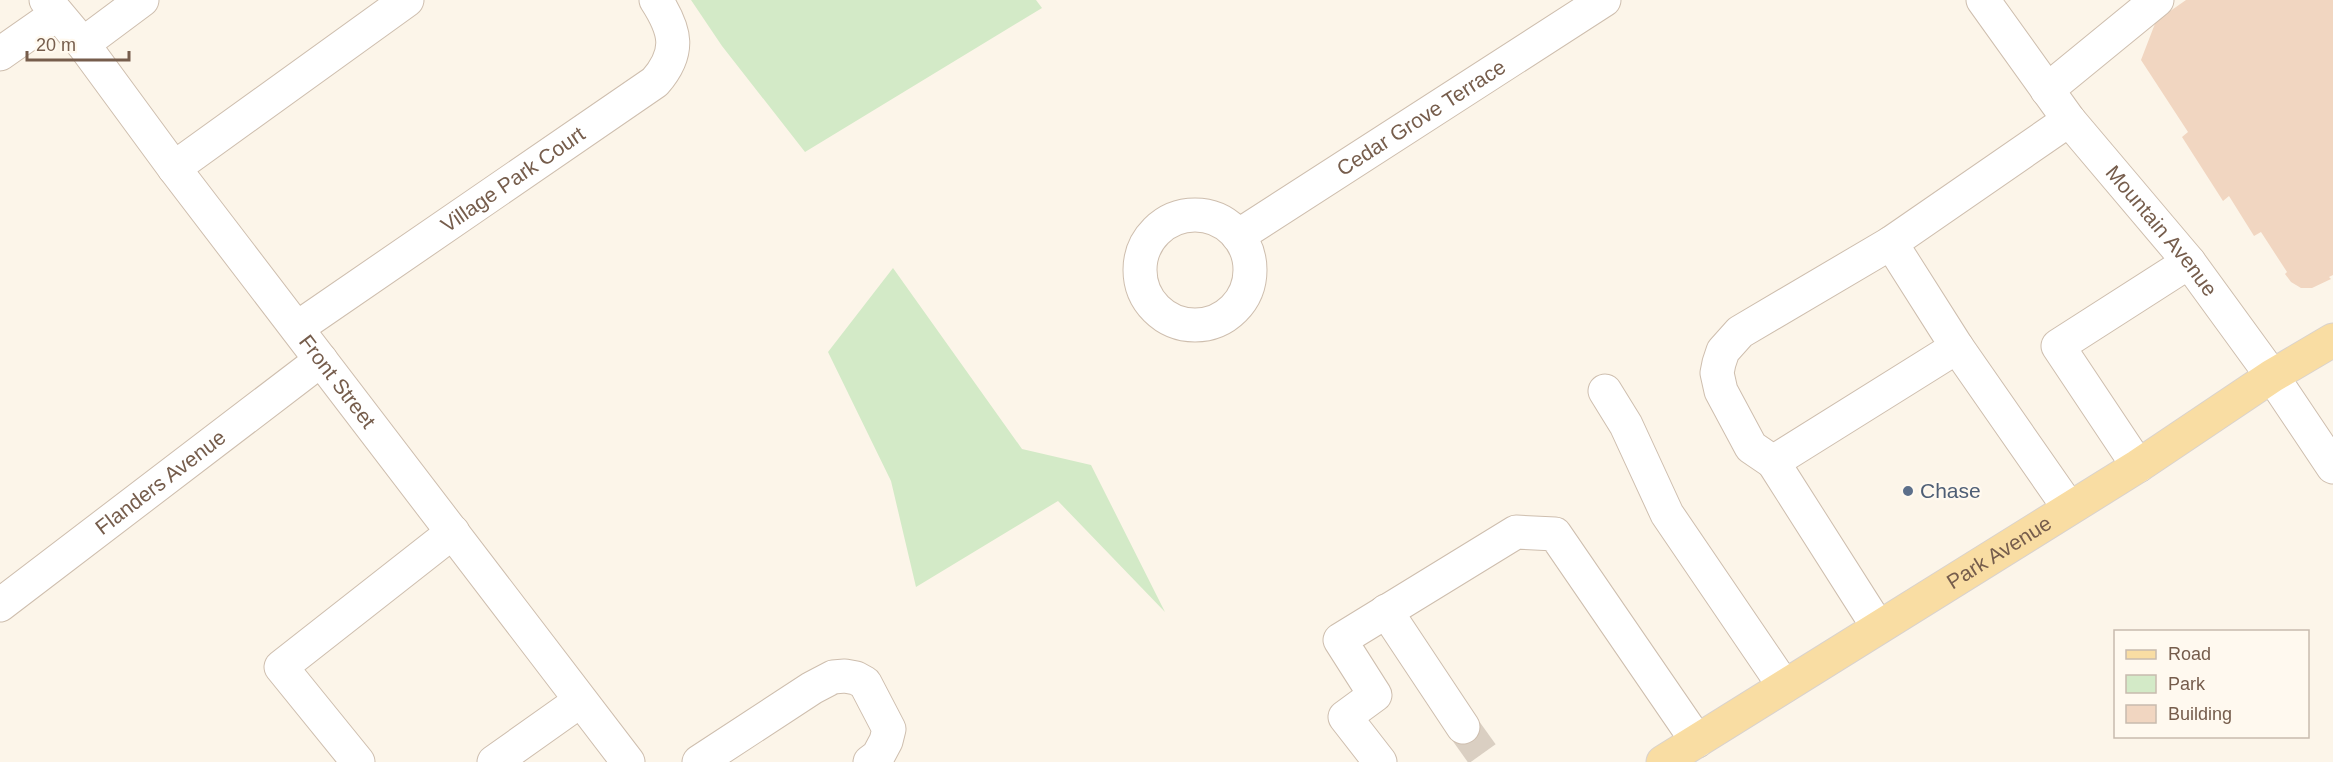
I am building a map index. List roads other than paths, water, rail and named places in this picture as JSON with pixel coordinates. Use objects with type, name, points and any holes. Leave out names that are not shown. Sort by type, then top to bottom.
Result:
[{"type":"main road","name":"Park Avenue","points":[[1663,762],[2138,466],[2272,376],[2333,340]]},
{"type":"street","points":[[83,44],[142,0]]},
{"type":"street","points":[[174,168],[407,0]]},
{"type":"street","name":"Village Park Court","points":[[297,328],[655,82],[665,69],[671,55],[673,37],[669,20],[656,0]]},
{"type":"street","name":"Cedar Grove Terrace","points":[[1238,236],[1604,0]]},
{"type":"street","name":"Mountain Avenue","points":[[1983,0],[2069,120],[2189,262],[2272,376],[2333,467]]},
{"type":"street","points":[[2047,90],[2157,0]]},
{"type":"street","points":[[0,54],[51,7]]},
{"type":"street","name":"Front Street","points":[[51,7],[83,44],[174,168],[628,762]]},
{"type":"street","points":[[1878,627],[1773,462],[1751,447],[1721,391],[1717,373],[1723,351],[1740,332],[1891,243],[2069,120]]},
{"type":"street","points":[[1891,243],[1957,347],[2069,508]]},
{"type":"street","points":[[2138,466],[2058,346],[2189,262]]},
{"type":"street","points":[[1773,462],[1957,347]]},
{"type":"street","name":"Flanders Avenue","points":[[0,605],[321,360]]},
{"type":"street","points":[[1605,391],[1626,426],[1667,514],[1784,686]]},
{"type":"street","points":[[358,762],[281,667],[453,532]]},
{"type":"street","points":[[1380,762],[1345,717],[1375,695],[1340,639],[1516,532],[1555,534],[1697,741]]},
{"type":"street","points":[[1386,611],[1463,727]]},
{"type":"street","points":[[699,762],[812,688],[833,677],[845,676],[865,683],[889,729],[879,756],[870,762]]},
{"type":"street","points":[[494,762],[580,701]]},
{"type":"tunnel","points":[[1463,727],[1488,762]]},
{"type":"place","name":"Chase","points":[[1908,491]]}]
